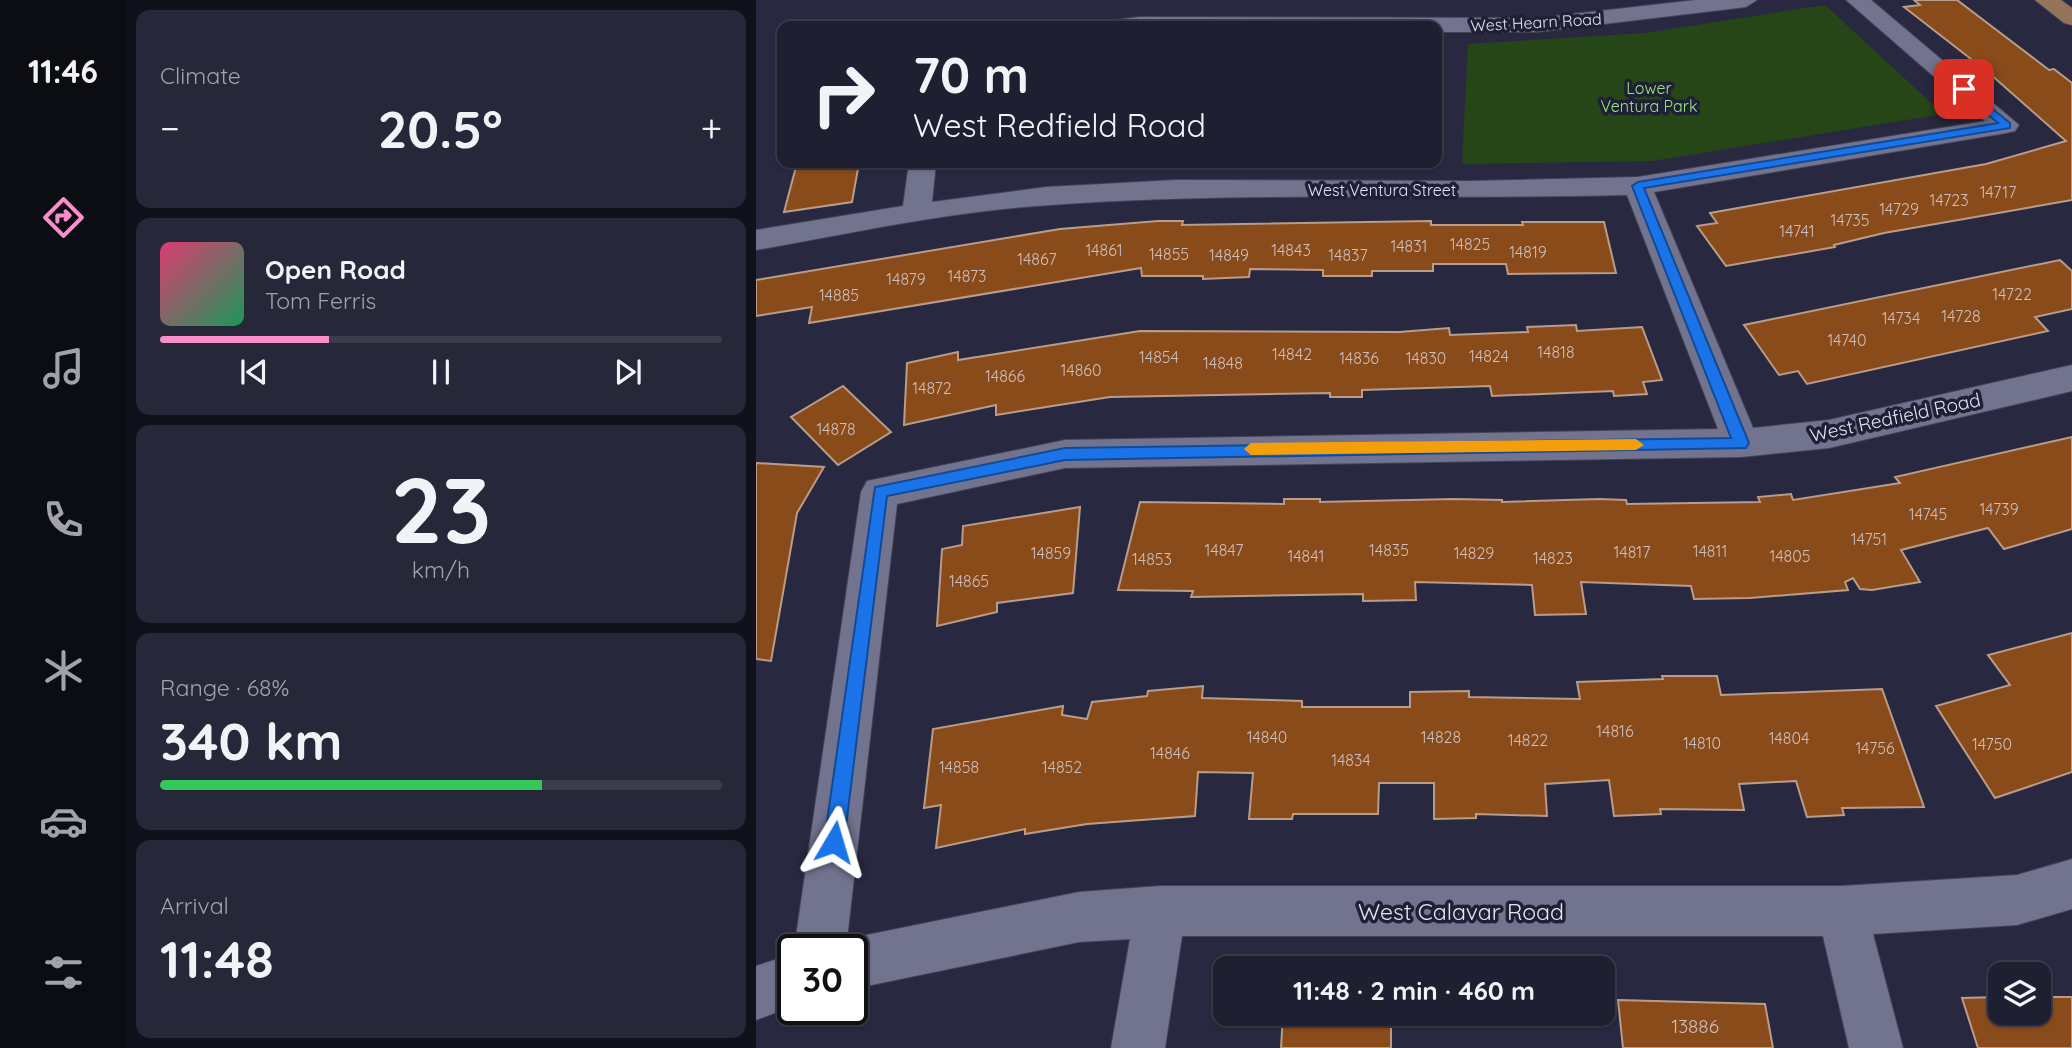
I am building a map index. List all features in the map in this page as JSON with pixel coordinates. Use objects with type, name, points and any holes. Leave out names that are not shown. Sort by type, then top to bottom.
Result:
[{"type":"main road","points":[[2046,0],[2072,18]]},
{"type":"street","name":"West Hearn Road","points":[[1442,25],[1536,25],[1598,20],[1715,2],[1746,0]]},
{"type":"street","name":"West Ventura Street","points":[[756,240],[916,213],[1046,196],[1176,189],[1472,190],[1638,186],[2006,125],[1857,0]]},
{"type":"street","points":[[916,213],[921,168]]},
{"type":"street","points":[[1638,186],[1741,443]]},
{"type":"street","name":"West Redfield Road","points":[[822,934],[880,492],[1065,454],[1741,443],[1829,434],[2072,377]]},
{"type":"street","name":"West Calavar Road","points":[[868,960],[1079,917],[1160,911],[1842,911],[2017,900],[2072,884]]},
{"type":"street","points":[[1138,1048],[1160,911]]},
{"type":"street","points":[[1842,911],[1876,1048]]},
{"type":"street","points":[[756,993],[777,986]]},
{"type":"green space","name":"Lower Ventura Park","points":[[1825,5],[1943,114],[1652,161],[1462,164],[1468,44],[1646,33]]},
{"type":"building","points":[[1914,0],[1957,0],[2049,70],[2054,69],[2072,83],[2072,200],[1884,233],[1834,245],[1835,247],[1726,266],[1697,226],[1717,223],[1710,213],[1986,164],[2066,141],[1989,73],[1904,7],[1920,5]]},
{"type":"building","points":[[796,168],[858,168],[852,202],[784,212]]},
{"type":"building","points":[[1183,221],[1182,225],[1431,221],[1431,225],[1523,225],[1522,222],[1604,222],[1616,273],[1508,274],[1506,264],[1433,264],[1433,271],[1372,271],[1372,276],[1323,276],[1323,270],[1250,269],[1249,277],[1203,279],[1203,276],[1142,276],[1141,268],[809,323],[812,307],[756,316],[756,280],[1060,229]]},
{"type":"building","points":[[2060,260],[2072,271],[2072,309],[2035,317],[2048,331],[1807,384],[1798,371],[1779,375],[1744,325]]},
{"type":"building","points":[[1576,325],[1577,331],[1642,327],[1662,380],[1643,382],[1647,394],[1614,396],[1613,391],[1492,396],[1490,386],[1362,390],[1362,397],[1330,397],[1330,393],[1110,397],[996,415],[996,405],[904,425],[907,363],[958,352],[958,360],[1140,331],[1399,332],[1449,328],[1450,335],[1528,332],[1527,327]]},
{"type":"building","points":[[843,386],[891,432],[838,465],[791,417]]},
{"type":"building","points":[[2072,437],[2072,529],[2004,549],[1988,528],[1901,550],[1920,582],[1872,590],[1860,589],[1853,578],[1845,582],[1848,590],[1750,598],[1694,599],[1691,586],[1581,582],[1586,614],[1535,615],[1532,585],[1415,582],[1416,600],[1363,601],[1363,594],[1191,597],[1193,591],[1118,590],[1140,502],[1284,504],[1284,499],[1320,499],[1320,502],[1454,499],[1502,502],[1599,499],[1626,500],[1627,504],[1760,502],[1758,497],[1791,494],[1793,500],[1900,483],[1895,477]]},
{"type":"building","points":[[756,463],[824,467],[797,513],[771,661],[756,659]]},
{"type":"building","points":[[1080,507],[1073,593],[997,603],[997,612],[937,626],[942,549],[962,545],[963,526]]},
{"type":"building","points":[[2072,633],[2072,772],[1995,798],[1936,706],[2010,685],[1988,655]]},
{"type":"building","points":[[1662,676],[1717,676],[1721,695],[1882,689],[1924,807],[1842,808],[1844,815],[1807,817],[1796,781],[1739,784],[1744,810],[1660,809],[1661,814],[1614,816],[1609,780],[1545,784],[1547,816],[1476,814],[1476,818],[1434,819],[1434,783],[1379,783],[1378,814],[1293,814],[1292,819],[1249,819],[1253,773],[1198,772],[1195,816],[1087,824],[1025,834],[1025,829],[936,848],[941,805],[924,808],[933,729],[1063,706],[1062,715],[1087,719],[1092,702],[1147,696],[1148,691],[1203,686],[1202,698],[1302,701],[1302,707],[1410,707],[1410,692],[1469,691],[1469,697],[1580,699],[1577,682],[1663,679]]},
{"type":"building","points":[[1988,997],[1988,1025],[2051,1025],[2051,997],[2072,997],[2072,1048],[1978,1048],[1962,998]]},
{"type":"building","points":[[1618,1000],[1765,1004],[1773,1048],[1623,1048]]},
{"type":"building","points":[[1282,1026],[1391,1026],[1391,1048],[1281,1048]]},
{"type":"slow traffic","points":[[1251,449],[1636,445]]},
{"type":"route","points":[[834,842],[880,492],[1065,454],[1741,443],[1638,186],[2006,125],[1964,89]]}]
